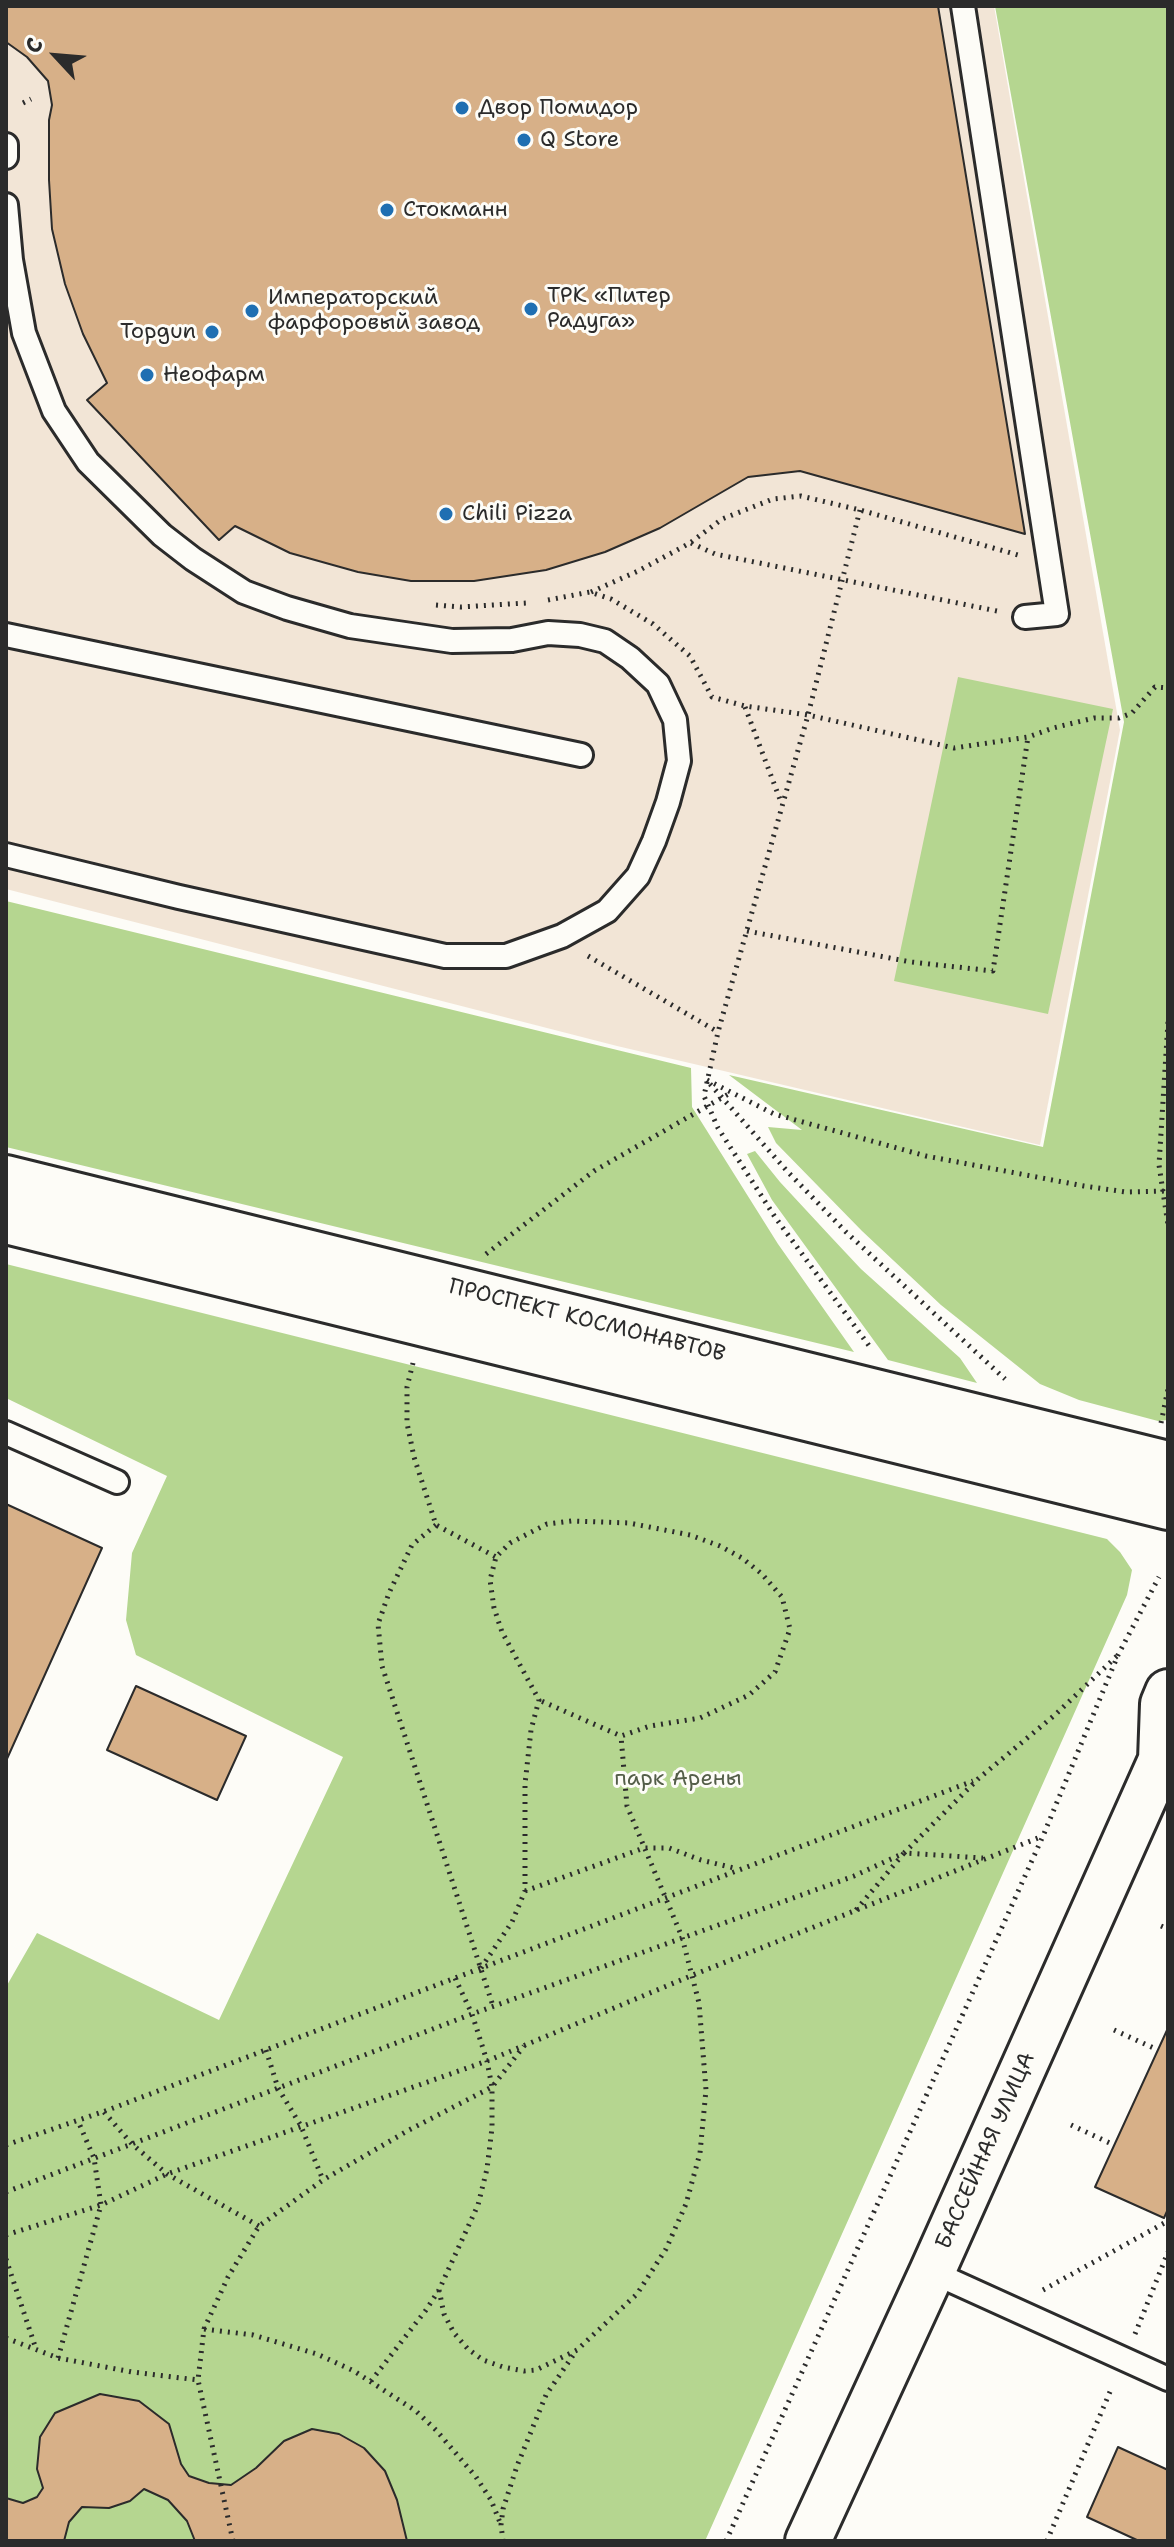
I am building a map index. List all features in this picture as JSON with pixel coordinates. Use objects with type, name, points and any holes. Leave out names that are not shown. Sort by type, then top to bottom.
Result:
[{"type":"street","name":"ПРОСПЕКТ КОСМОНАВТОВ","points":[[8,1199],[1164,1448]]},
{"type":"street","name":"ПРОСПЕКТ КОСМОНАВТОВ","points":[[8,1199],[1168,1507]]},
{"type":"street","name":"БАССЕЙНАЯ УЛИЦА","points":[[808,2541],[1164,1757],[1163,1704],[1168,1692]]},
{"type":"lane","points":[[963,6],[1057,614],[1025,617]]},
{"type":"lane","points":[[6,145],[6,157]]},
{"type":"lane","points":[[6,205],[11,260],[24,333],[54,411],[88,462],[162,535],[244,592],[350,626],[452,641],[512,640],[548,633],[580,635],[605,641],[630,658],[658,684],[675,720],[679,761],[668,802],[638,876],[607,911],[562,936],[506,956],[445,956],[6,855]]},
{"type":"lane","points":[[6,635],[581,755]]},
{"type":"lane","points":[[6,1433],[117,1482]]},
{"type":"lane","points":[[932,2272],[1168,2379]]},
{"type":"path","points":[[23,103],[31,99]]},
{"type":"path","points":[[546,600],[590,592],[690,543],[722,519],[773,499],[801,496],[1049,563]]},
{"type":"path","points":[[860,510],[808,715],[718,1032],[704,1096],[718,1128],[775,1217],[870,1348]]},
{"type":"path","points":[[690,543],[715,554],[1025,617]]},
{"type":"path","points":[[590,592],[611,599],[653,624],[690,656],[712,697],[954,748],[1028,737],[1094,718],[1119,718],[1132,713],[1155,687],[1168,688]]},
{"type":"path","points":[[433,605],[461,607],[531,603]]},
{"type":"path","points":[[745,706],[782,802]]},
{"type":"path","points":[[747,931],[911,962],[993,971],[1028,737]]},
{"type":"path","points":[[562,936],[587,956],[718,1032]]},
{"type":"path","points":[[1168,1022],[1160,1153],[1168,1225]]},
{"type":"path","points":[[707,1080],[774,1114],[926,1156],[1084,1186],[1126,1192],[1165,1191]]},
{"type":"path","points":[[707,1080],[846,1232],[1011,1385]]},
{"type":"path","points":[[484,1256],[594,1171],[732,1092]]},
{"type":"path","points":[[415,1354],[407,1387],[407,1423],[414,1457],[436,1525],[496,1557]]},
{"type":"path","points":[[1164,1448],[1168,1389]]},
{"type":"path","points":[[572,1521],[629,1523],[690,1535],[720,1546],[762,1574],[782,1597],[790,1629],[775,1672],[749,1695],[700,1718],[650,1726],[621,1736],[539,1700],[502,1632],[494,1608],[490,1580],[496,1557],[510,1543],[547,1524],[572,1521]]},
{"type":"path","points":[[436,1525],[412,1545],[389,1593],[378,1624],[382,1666],[493,2006]]},
{"type":"path","points":[[726,2541],[1043,1836],[1118,1655],[1159,1577]]},
{"type":"path","points":[[855,1911],[904,1853],[978,1779],[1056,1714],[1118,1655]]},
{"type":"path","points":[[481,1968],[512,1922],[525,1891],[525,1784],[531,1730],[539,1700]]},
{"type":"path","points":[[503,2541],[503,2509],[540,2408],[577,2350],[615,2316],[645,2282],[670,2240],[692,2186],[702,2145],[706,2090],[699,2003],[682,1937],[627,1806],[621,1736]]},
{"type":"path","points":[[6,2145],[104,2112],[978,1779]]},
{"type":"path","points":[[6,2235],[101,2205],[167,2174],[487,2061],[693,1975],[1043,1836]]},
{"type":"path","points":[[525,1891],[644,1848],[669,1848],[741,1870]]},
{"type":"path","points":[[6,2192],[493,2006],[854,1876],[904,1853],[986,1859]]},
{"type":"path","points":[[1161,1926],[1168,1929]]},
{"type":"path","points":[[371,2381],[439,2290],[478,2205],[487,2169],[492,2128],[492,2087],[472,2014],[455,1978]]},
{"type":"path","points":[[1114,2030],[1158,2050]]},
{"type":"path","points":[[233,2541],[198,2380],[204,2329],[228,2277],[259,2226],[323,2180],[492,2087],[525,2045]]},
{"type":"path","points":[[266,2050],[278,2088],[301,2126],[323,2180]]},
{"type":"path","points":[[104,2112],[132,2144],[167,2174],[259,2226]]},
{"type":"path","points":[[58,2358],[101,2205],[94,2158],[78,2121]]},
{"type":"path","points":[[1071,2125],[1114,2145]]},
{"type":"path","points":[[1011,2307],[1168,2221]]},
{"type":"path","points":[[1047,2541],[1168,2252]]},
{"type":"path","points":[[6,2259],[37,2350]]},
{"type":"path","points":[[439,2290],[444,2314],[454,2333],[483,2360],[524,2371],[536,2370],[577,2350]]},
{"type":"path","points":[[204,2329],[282,2342],[317,2354],[371,2381],[416,2411],[436,2430],[476,2477],[491,2500],[501,2525]]},
{"type":"path","points":[[6,2338],[58,2358],[198,2380]]},
{"type":"shaded area","points":[[6,6],[994,6],[1120,730],[1040,1145],[617,1046],[6,889]]},
{"type":"green space","points":[[995,6],[1168,6],[1168,1420],[1158,1421],[1079,1400],[1040,1384],[941,1305],[862,1231],[776,1143],[768,1127],[802,1130],[729,1075],[1043,1147],[1124,722]]},
{"type":"green space","points":[[958,677],[1113,709],[1048,1014],[894,981]]},
{"type":"green space","points":[[6,901],[691,1068],[692,1107],[778,1244],[854,1352],[6,1147]]},
{"type":"green space","points":[[755,1151],[861,1269],[960,1358],[977,1383],[888,1360],[772,1200],[747,1154]]},
{"type":"green space","name":"парк Арены","points":[[6,1264],[1107,1539],[1132,1570],[1127,1595],[705,2541],[6,2541],[6,1987],[37,1933],[219,2020],[343,1757],[136,1655],[126,1620],[132,1553],[167,1476],[6,1398]]},
{"type":"building","name":"ТРК «Питер Радуга»","points":[[6,6],[938,6],[1025,534],[800,471],[748,477],[660,528],[605,552],[546,570],[474,581],[411,581],[358,572],[290,553],[235,526],[219,540],[87,400],[107,383],[83,334],[65,284],[52,229],[49,120],[52,105],[48,81],[27,57],[6,42]]},
{"type":"building","points":[[6,1504],[102,1548],[6,1761]]},
{"type":"building","points":[[136,1686],[246,1736],[217,1800],[107,1750]]},
{"type":"building","points":[[1168,2028],[1168,2209],[1164,2218],[1095,2187]]},
{"type":"building","points":[[100,2394],[139,2401],[169,2424],[181,2464],[189,2476],[209,2483],[231,2485],[256,2468],[284,2441],[312,2429],[339,2434],[364,2448],[385,2471],[397,2500],[407,2541],[195,2541],[187,2521],[168,2500],[144,2489],[130,2501],[109,2508],[82,2507],[69,2522],[64,2541],[6,2541],[6,2498],[23,2503],[37,2497],[43,2488],[37,2469],[40,2437],[55,2413]]},
{"type":"building","points":[[1118,2447],[1168,2470],[1168,2541],[1139,2541],[1087,2517]]},
{"type":"place","name":"Двор Помидор","points":[[462,108]]},
{"type":"place","name":"Q Store","points":[[524,140]]},
{"type":"place","name":"Стокманн","points":[[387,210]]},
{"type":"place","name":"ТРК «Питер Радуга»","points":[[531,309]]},
{"type":"place","name":"Императорский фарфоровый завод","points":[[252,311]]},
{"type":"place","name":"Topgun","points":[[212,332]]},
{"type":"place","name":"Неофарм","points":[[147,375]]},
{"type":"place","name":"Chili Pizza","points":[[446,514]]}]
